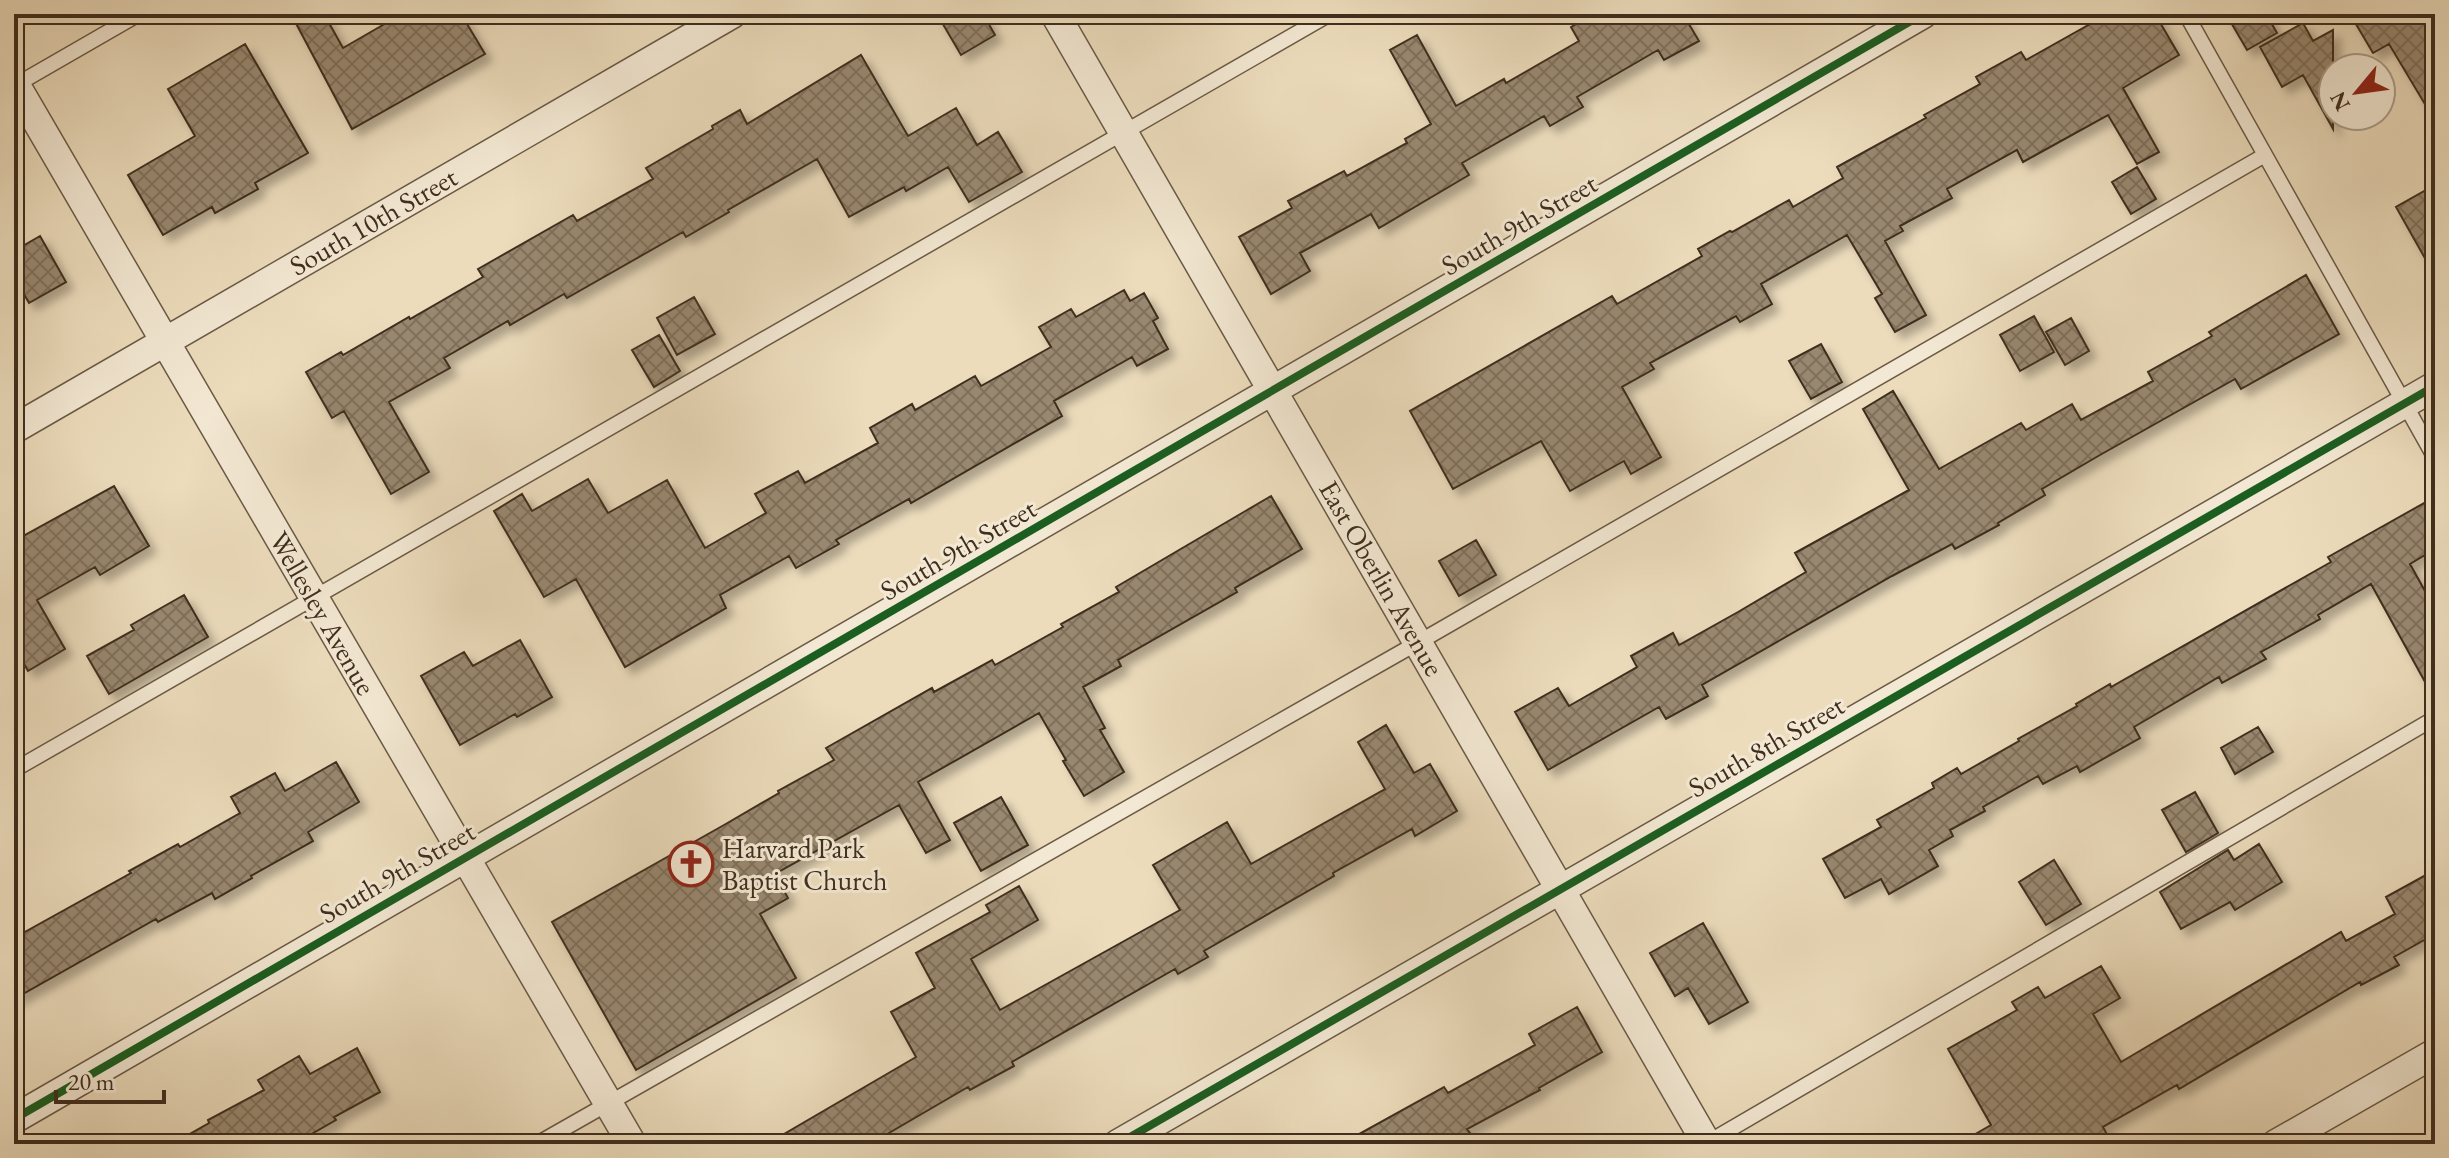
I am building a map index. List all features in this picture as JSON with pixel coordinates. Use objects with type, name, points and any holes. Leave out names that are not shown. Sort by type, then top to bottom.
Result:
[{"type":"street","name":"South 10th Street","points":[[14,429],[732,14]]},
{"type":"street","name":"East Oberlin Avenue","points":[[1055,14],[1706,1144]]},
{"type":"street","name":"South 9th Street","points":[[14,1119],[1923,14]]},
{"type":"street","name":"Wellesley Avenue","points":[[15,85],[632,1144]]},
{"type":"street","name":"South 8th Street","points":[[1118,1144],[2435,386]]},
{"type":"street","points":[[2276,1144],[2435,1053]]},
{"type":"lane","points":[[15,85],[139,14]]},
{"type":"lane","points":[[14,770],[1330,14]]},
{"type":"lane","points":[[2186,14],[2435,458]]},
{"type":"lane","points":[[537,1144],[1419,642],[2265,155]]},
{"type":"lane","points":[[1706,1144],[2435,718]]},
{"type":"building","points":[[291,14],[324,14],[343,48],[402,14],[461,14],[485,54],[352,129]]},
{"type":"building","points":[[937,14],[983,14],[995,35],[961,55]]},
{"type":"building","points":[[1593,14],[1683,14],[1699,41],[1664,60],[1658,50],[1577,97],[1583,107],[1550,126],[1544,116],[1462,163],[1469,175],[1379,228],[1371,214],[1300,253],[1310,271],[1271,294],[1239,237],[1292,208],[1288,201],[1344,171],[1347,176],[1407,143],[1405,139],[1431,124],[1390,50],[1417,35],[1456,106],[1504,79],[1506,83],[1579,41],[1571,27]]},
{"type":"building","points":[[2108,14],[2155,14],[2179,55],[2123,88],[2159,152],[2137,164],[2108,115],[2023,162],[2017,150],[1947,189],[1952,198],[1900,226],[1903,231],[1885,241],[1926,315],[1895,332],[1875,298],[1882,294],[1847,235],[1761,284],[1772,304],[1740,322],[1736,316],[1650,363],[1654,369],[1622,387],[1661,457],[1631,474],[1624,461],[1570,491],[1541,441],[1453,489],[1410,411],[1612,296],[1617,304],[1702,256],[1698,249],[1730,231],[1789,200],[1793,207],[1843,178],[1837,167],[1980,84],[1976,77],[2021,52],[2026,60]]},
{"type":"building","points":[[2226,14],[2266,14],[2277,33],[2247,50]]},
{"type":"building","points":[[2350,14],[2435,14],[2426,22],[2435,38],[2435,121],[2397,57],[2397,52],[2389,44],[2372,52]]},
{"type":"building","points":[[2303,23],[2313,41],[2333,30],[2333,52],[2317,52],[2317,100],[2303,75],[2282,87],[2260,47]]},
{"type":"building","points":[[245,44],[308,153],[255,183],[258,189],[215,213],[212,207],[163,235],[128,175],[195,136],[168,89]]},
{"type":"building","points":[[861,55],[908,136],[956,108],[977,145],[998,132],[1022,172],[969,202],[948,167],[906,191],[904,187],[849,217],[817,159],[686,237],[683,232],[567,298],[564,294],[510,325],[508,321],[444,358],[450,368],[389,402],[429,472],[391,494],[344,411],[332,418],[306,372],[341,352],[343,355],[483,277],[478,269],[573,215],[577,221],[653,179],[646,168],[740,110],[747,124]]},
{"type":"building","points":[[2137,167],[2156,199],[2131,214],[2112,182]]},
{"type":"building","points":[[2435,185],[2435,276],[2396,207]]},
{"type":"building","points":[[40,236],[66,282],[29,303],[14,277],[14,251]]},
{"type":"building","points":[[2306,275],[2339,334],[2241,389],[2235,379],[2100,455],[2042,489],[2045,495],[1999,525],[1955,549],[1952,544],[1892,576],[1702,685],[1708,696],[1666,719],[1659,707],[1548,770],[1515,712],[1558,688],[1569,706],[1637,667],[1631,656],[1673,633],[1679,645],[1738,612],[1806,572],[1795,553],[1909,490],[1863,409],[1893,391],[1939,469],[2021,423],[2026,430],[2072,404],[2081,420],[2153,381],[2148,372],[2212,336],[2209,332]]},
{"type":"building","points":[[1124,290],[1130,301],[1144,293],[1158,318],[1153,321],[1168,349],[1137,366],[1132,357],[1054,401],[1062,416],[911,503],[909,499],[836,540],[839,544],[796,568],[789,556],[720,595],[726,608],[625,667],[576,579],[544,597],[494,511],[522,494],[532,511],[588,479],[608,513],[667,480],[705,548],[766,513],[755,494],[798,471],[805,483],[878,443],[870,428],[912,404],[915,410],[975,376],[981,386],[1051,347],[1039,327],[1071,309],[1076,317]]},
{"type":"building","points":[[694,297],[715,334],[677,355],[657,318]]},
{"type":"building","points":[[2034,316],[2054,352],[2020,371],[2000,335]]},
{"type":"building","points":[[2071,318],[2089,351],[2065,365],[2046,332]]},
{"type":"building","points":[[659,335],[680,371],[654,387],[632,350]]},
{"type":"building","points":[[1821,344],[1842,382],[1811,399],[1789,361]]},
{"type":"building","points":[[114,486],[149,546],[100,575],[95,567],[37,600],[65,649],[28,671],[14,647],[14,541]]},
{"type":"building","points":[[1271,496],[1302,549],[1235,588],[1237,592],[1118,660],[1121,666],[1083,687],[1105,728],[1100,730],[1124,772],[1084,796],[1039,713],[918,782],[950,840],[926,853],[899,805],[775,874],[788,898],[760,914],[796,978],[636,1070],[552,922],[834,760],[826,748],[932,688],[934,692],[992,660],[995,665],[1063,627],[1061,624],[1119,592],[1116,587]]},
{"type":"building","points":[[2435,497],[2435,549],[2410,564],[2435,609],[2435,700],[2371,584],[2318,615],[2320,619],[2261,652],[2266,659],[2222,683],[2219,677],[2134,727],[2140,738],[2080,772],[2077,766],[2043,784],[2038,776],[1983,807],[1985,811],[1950,830],[1953,836],[1929,850],[1938,866],[1889,894],[1881,879],[1845,898],[1823,859],[1881,827],[1877,820],[1934,788],[1932,783],[1957,768],[1961,774],[2110,684],[2111,687],[2331,562],[2328,557]]},
{"type":"building","points":[[1476,540],[1496,575],[1459,596],[1439,561]]},
{"type":"building","points":[[184,595],[208,637],[109,694],[87,656],[134,630],[131,625]]},
{"type":"building","points":[[520,640],[552,697],[460,745],[421,676],[464,652],[473,666]]},
{"type":"building","points":[[1386,725],[1414,773],[1430,764],[1457,811],[1415,836],[1412,829],[1333,873],[1334,876],[1204,951],[1208,957],[1178,974],[1175,969],[1012,1062],[1014,1066],[970,1090],[968,1087],[870,1144],[767,1144],[916,1057],[891,1012],[935,988],[916,953],[990,912],[986,905],[1019,886],[1038,920],[971,959],[1000,1010],[1180,910],[1153,865],[1227,822],[1251,864],[1385,789],[1358,742]]},
{"type":"building","points":[[2258,727],[2273,752],[2235,774],[2221,748]]},
{"type":"building","points":[[336,762],[359,802],[308,832],[313,841],[215,899],[212,893],[158,922],[156,919],[14,999],[14,938],[131,873],[129,871],[240,813],[231,797],[275,773],[285,791]]},
{"type":"building","points":[[2195,792],[2218,833],[2186,852],[2162,810]]},
{"type":"building","points":[[1001,797],[1028,845],[981,871],[954,823]]},
{"type":"building","points":[[2259,844],[2282,882],[2235,910],[2230,902],[2181,929],[2160,892],[2228,850],[2234,860]]},
{"type":"building","points":[[2054,860],[2081,904],[2046,925],[2019,882]]},
{"type":"building","points":[[2435,870],[2435,934],[2394,957],[2399,965],[2361,985],[2360,982],[2179,1089],[2177,1085],[2103,1127],[2112,1144],[1958,1144],[1991,1125],[1948,1049],[2017,1010],[2012,1002],[2038,987],[2045,998],[2101,966],[2120,998],[2093,1014],[2121,1062],[2341,932],[2346,941],[2395,914],[2386,897]]},
{"type":"building","points":[[1703,923],[1748,1002],[1709,1024],[1688,988],[1675,996],[1650,953]]},
{"type":"building","points":[[1577,1007],[1602,1052],[1467,1129],[1470,1133],[1451,1144],[1341,1144],[1444,1087],[1448,1093],[1535,1045],[1529,1034]]},
{"type":"building","points":[[357,1048],[380,1092],[334,1117],[336,1120],[294,1144],[172,1144],[209,1123],[208,1120],[264,1090],[258,1080],[299,1056],[310,1074]]},
{"type":"cycle path","points":[[14,1119],[1923,14]]},
{"type":"cycle path","points":[[1118,1144],[2435,386]]},
{"type":"place","name":"Harvard Park Baptist Church","points":[[691,864]]}]
